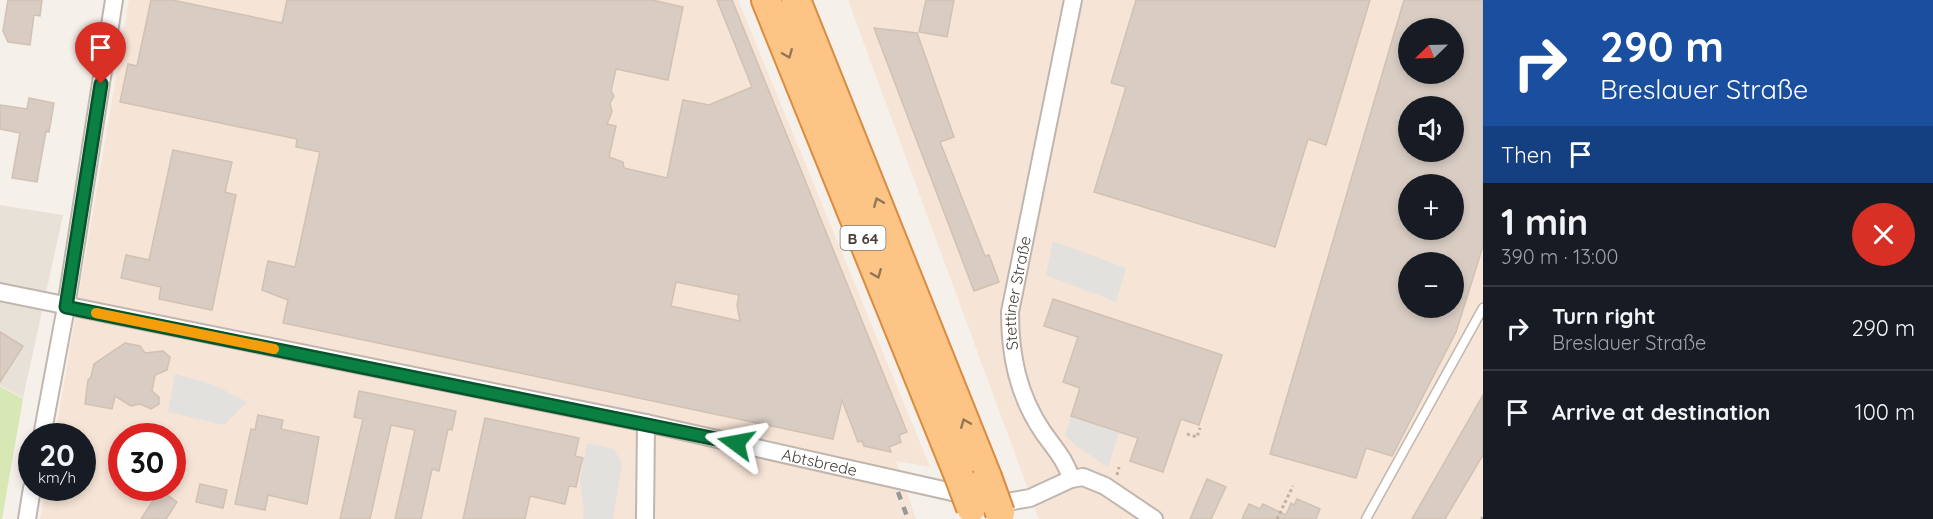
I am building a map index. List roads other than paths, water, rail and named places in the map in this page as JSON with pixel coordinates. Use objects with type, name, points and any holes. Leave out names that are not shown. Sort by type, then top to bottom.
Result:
[{"type":"highway","name":"B 64","points":[[766,0],[973,476]]},
{"type":"highway","name":"B 64","points":[[796,0],[987,515]]},
{"type":"street","points":[[44,423],[66,307],[114,0]]},
{"type":"street","name":"Stettiner Straße","points":[[1071,479],[1067,465],[1027,405],[1015,372],[1010,340],[1010,312],[1073,0]]},
{"type":"street","name":"Abtsbrede","points":[[0,292],[646,423],[1000,503],[1030,498],[1071,479]]},
{"type":"street","points":[[645,519],[646,423]]},
{"type":"street","points":[[1071,479],[1092,480],[1154,519]]},
{"type":"street","points":[[27,519],[30,501]]},
{"type":"lane","points":[[1366,519],[1483,308]]},
{"type":"railway","points":[[898,492],[908,519]]}]
